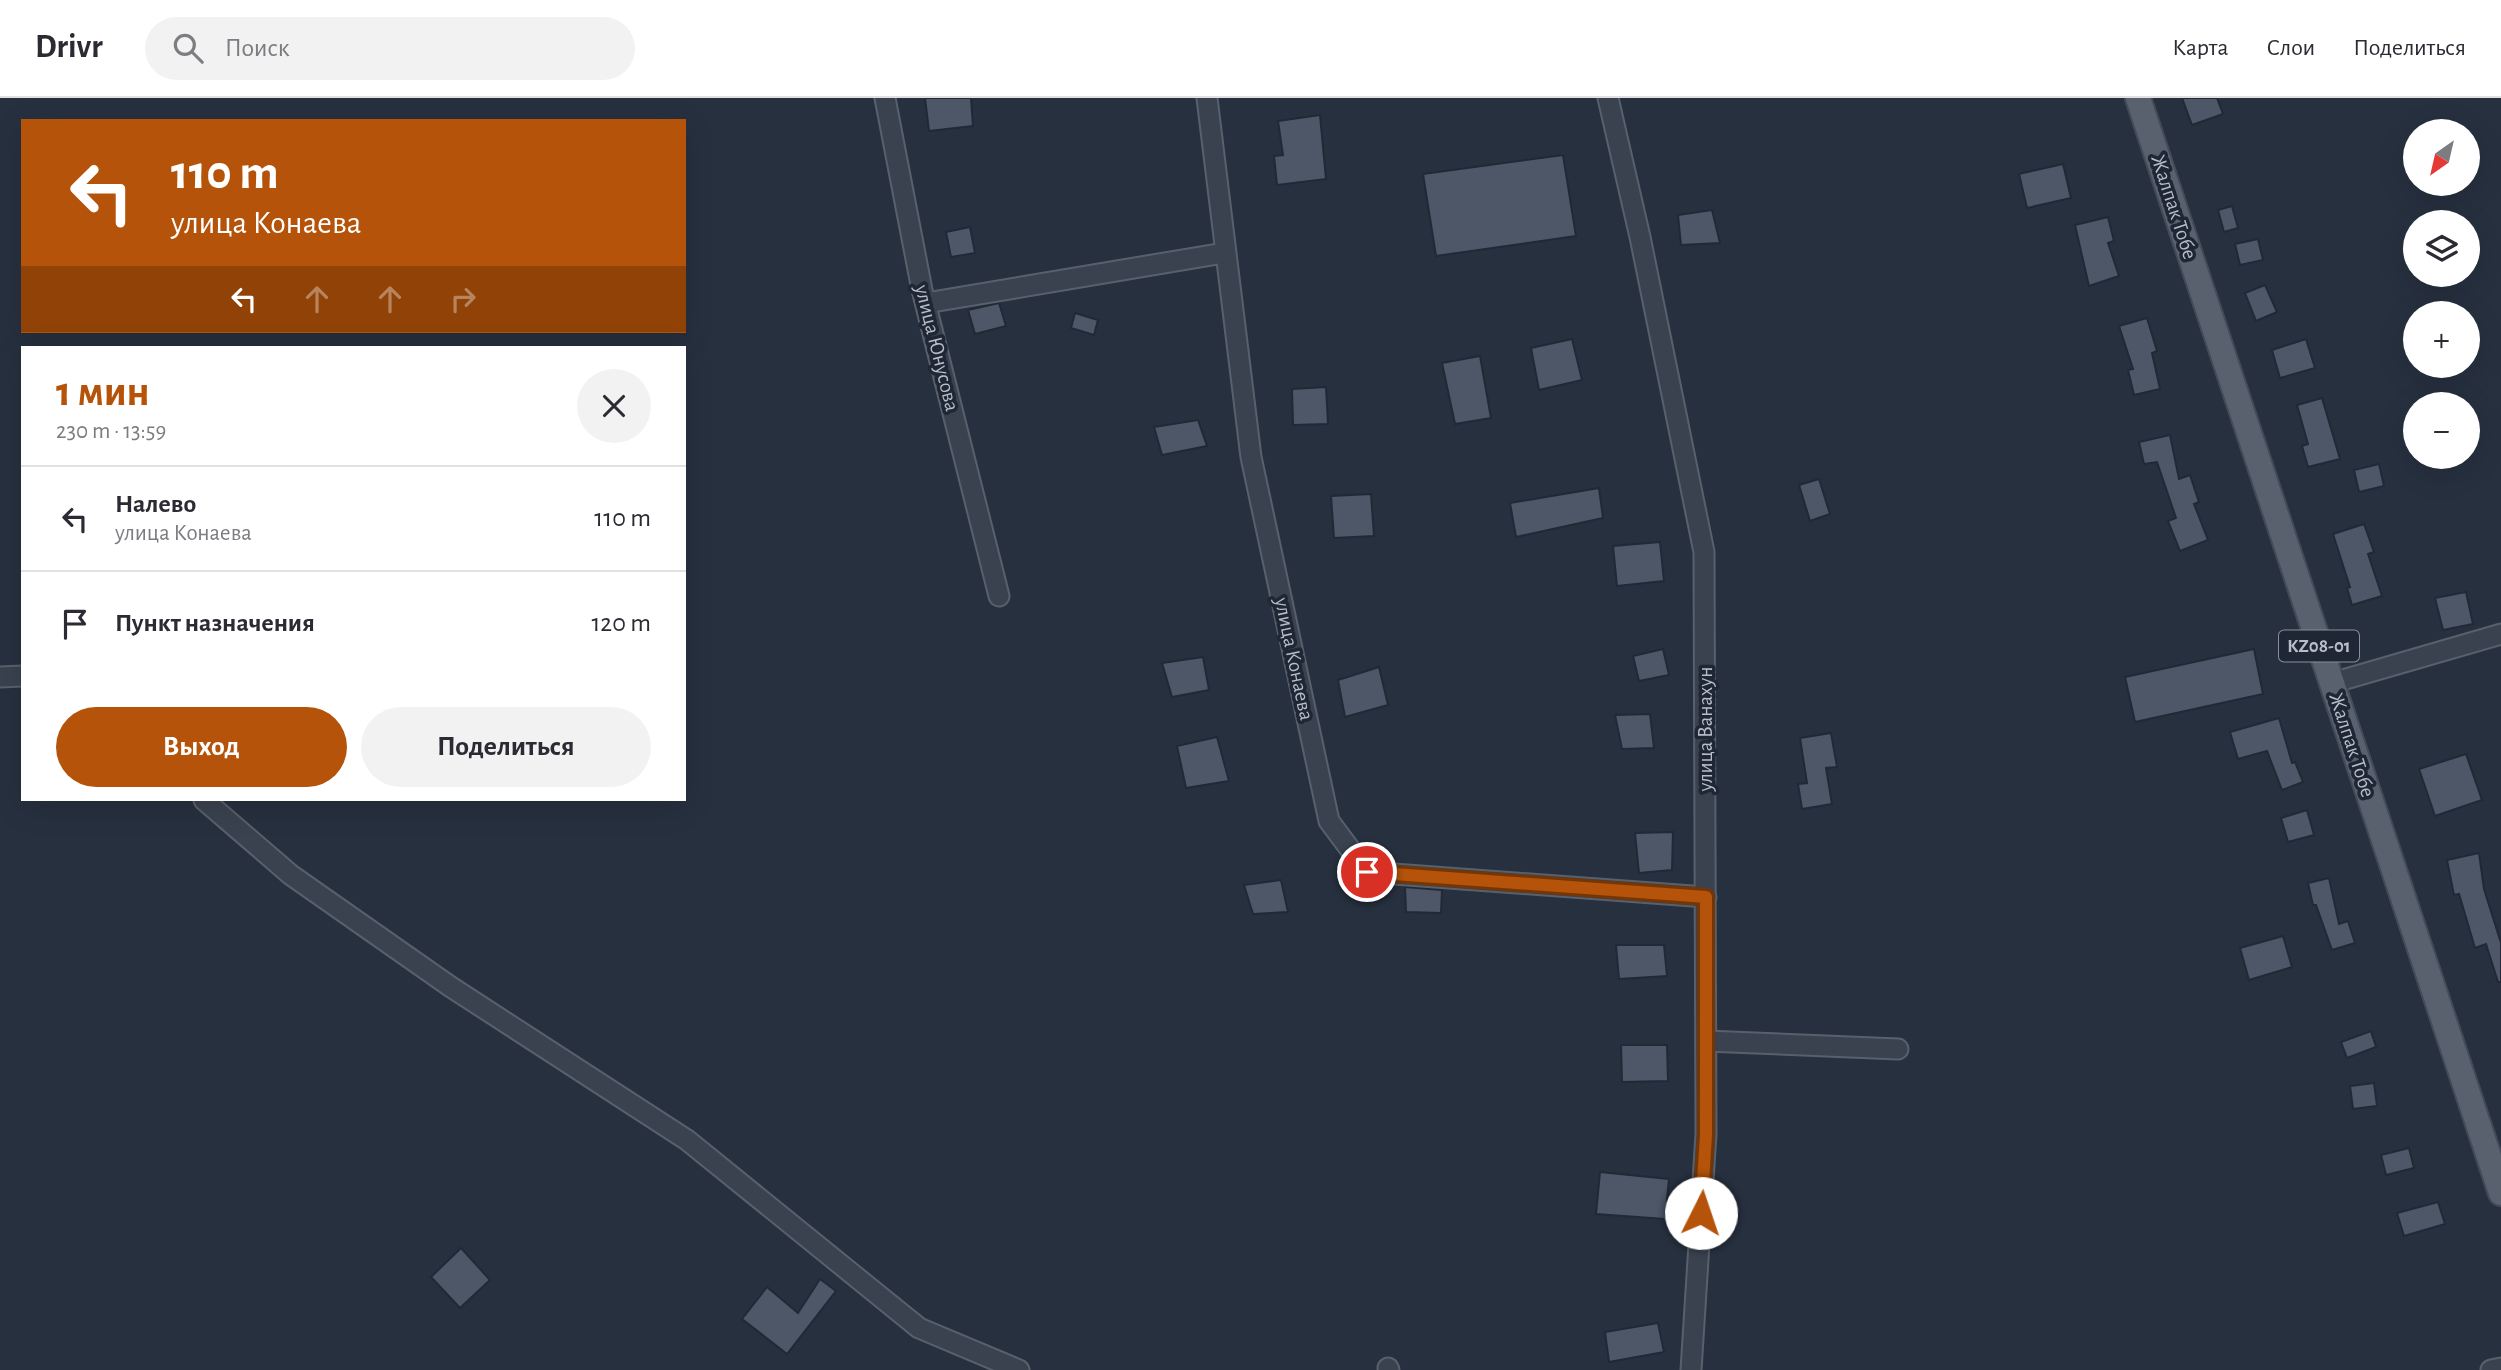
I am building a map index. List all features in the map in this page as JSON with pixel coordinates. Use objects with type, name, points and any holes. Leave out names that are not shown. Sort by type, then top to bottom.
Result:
[{"type":"main road","name":"Жалпак Тобе","points":[[2138,98],[2501,1193]]},
{"type":"street","name":"улица Юнусова","points":[[885,98],[926,303],[999,596]]},
{"type":"street","name":"улица Конаева","points":[[1208,98],[1224,253],[1251,457],[1329,821],[1367,872],[1706,897]]},
{"type":"street","name":"улица Ванахун","points":[[1608,98],[1640,237],[1704,552],[1706,1135],[1691,1370]]},
{"type":"street","points":[[926,303],[1224,253]]},
{"type":"street","points":[[2332,682],[2501,634]]},
{"type":"street","points":[[0,677],[21,676]]},
{"type":"street","points":[[205,801],[302,883],[451,987],[687,1140],[919,1328],[1019,1370]]},
{"type":"street","points":[[1706,1041],[1898,1049]]},
{"type":"street","points":[[2491,1370],[2501,1368]]},
{"type":"building","points":[[925,98],[971,98],[973,126],[929,131]]},
{"type":"building","points":[[2182,98],[2217,98],[2223,114],[2192,125]]},
{"type":"building","points":[[1320,115],[1326,179],[1277,185],[1274,156],[1283,155],[1278,121]]},
{"type":"building","points":[[1563,155],[1576,236],[1436,256],[1423,174]]},
{"type":"building","points":[[2063,164],[2071,198],[2027,208],[2019,174]]},
{"type":"building","points":[[2232,206],[2238,228],[2224,232],[2218,210]]},
{"type":"building","points":[[1712,210],[1720,243],[1681,245],[1678,215]]},
{"type":"building","points":[[2108,217],[2114,241],[2108,243],[2119,276],[2089,286],[2075,225]]},
{"type":"building","points":[[970,227],[975,253],[951,257],[946,232]]},
{"type":"building","points":[[2258,239],[2263,260],[2240,265],[2235,244]]},
{"type":"building","points":[[2265,285],[2277,312],[2256,321],[2245,293]]},
{"type":"building","points":[[999,303],[1006,326],[975,334],[968,310]]},
{"type":"building","points":[[1075,313],[1098,320],[1094,335],[1071,328]]},
{"type":"building","points":[[2147,318],[2157,351],[2152,353],[2160,389],[2134,395],[2128,370],[2133,369],[2119,326]]},
{"type":"building","points":[[1572,339],[1582,380],[1539,390],[1531,348]]},
{"type":"building","points":[[2306,339],[2315,368],[2280,378],[2272,350]]},
{"type":"building","points":[[1480,356],[1491,418],[1455,424],[1442,363]]},
{"type":"building","points":[[1326,387],[1328,424],[1293,425],[1292,389]]},
{"type":"building","points":[[2322,398],[2340,459],[2308,467],[2302,446],[2308,444],[2297,405]]},
{"type":"building","points":[[1198,420],[1207,446],[1162,455],[1154,427]]},
{"type":"building","points":[[2170,435],[2179,479],[2190,475],[2199,502],[2194,504],[2208,540],[2180,551],[2168,521],[2176,518],[2157,462],[2144,464],[2139,442]]},
{"type":"building","points":[[2379,464],[2384,486],[2359,492],[2354,470]]},
{"type":"building","points":[[1819,479],[1830,514],[1810,521],[1799,485]]},
{"type":"building","points":[[1599,488],[1603,518],[1516,537],[1510,503]]},
{"type":"building","points":[[1371,494],[1374,536],[1334,538],[1331,496]]},
{"type":"building","points":[[2364,524],[2374,552],[2368,554],[2382,596],[2352,605],[2347,588],[2350,587],[2333,534]]},
{"type":"building","points":[[1660,542],[1664,581],[1617,586],[1613,546]]},
{"type":"building","points":[[2466,592],[2473,624],[2443,630],[2435,598]]},
{"type":"building","points":[[1663,649],[1669,675],[1639,681],[1633,656]]},
{"type":"building","points":[[2254,649],[2263,694],[2135,722],[2125,677]]},
{"type":"building","points":[[1203,657],[1209,690],[1172,697],[1162,663]]},
{"type":"building","points":[[1379,667],[1388,705],[1345,717],[1338,680]]},
{"type":"building","points":[[1650,714],[1654,748],[1622,749],[1615,715]]},
{"type":"building","points":[[2279,718],[2292,763],[2295,762],[2303,782],[2282,790],[2267,751],[2238,759],[2230,732]]},
{"type":"building","points":[[1831,733],[1837,767],[1826,768],[1832,804],[1802,809],[1798,784],[1807,783],[1800,738]]},
{"type":"building","points":[[1217,737],[1229,781],[1186,788],[1177,746]]},
{"type":"building","points":[[2466,754],[2482,800],[2435,816],[2419,769]]},
{"type":"building","points":[[2307,810],[2314,835],[2288,842],[2281,818]]},
{"type":"building","points":[[1673,832],[1672,870],[1639,873],[1635,833]]},
{"type":"building","points":[[2479,853],[2484,889],[2501,943],[2501,982],[2498,982],[2486,944],[2475,948],[2459,894],[2454,895],[2447,860]]},
{"type":"building","points":[[2329,878],[2339,924],[2348,921],[2355,943],[2332,950],[2316,905],[2313,905],[2308,883]]},
{"type":"building","points":[[1281,880],[1288,912],[1253,914],[1244,885]]},
{"type":"building","points":[[1405,887],[1442,890],[1441,913],[1406,912]]},
{"type":"building","points":[[2283,936],[2292,967],[2249,980],[2240,948]]},
{"type":"building","points":[[1616,945],[1664,945],[1667,976],[1619,979]]},
{"type":"building","points":[[2371,1031],[2376,1047],[2347,1058],[2341,1042]]},
{"type":"building","points":[[1621,1045],[1667,1045],[1668,1081],[1622,1082]]},
{"type":"building","points":[[2374,1083],[2377,1106],[2353,1109],[2350,1086]]},
{"type":"building","points":[[2409,1148],[2414,1168],[2386,1175],[2381,1155]]},
{"type":"building","points":[[1600,1172],[1669,1179],[1665,1219],[1596,1214]]},
{"type":"building","points":[[2438,1202],[2445,1224],[2404,1236],[2397,1213]]},
{"type":"building","points":[[461,1248],[490,1280],[460,1308],[431,1277]]},
{"type":"building","points":[[820,1279],[836,1291],[787,1354],[742,1319],[767,1287],[798,1313]]},
{"type":"building","points":[[1658,1323],[1664,1352],[1609,1362],[1605,1332]]},
{"type":"route","points":[[1367,872],[1706,897],[1706,1135],[1701,1213]]}]
